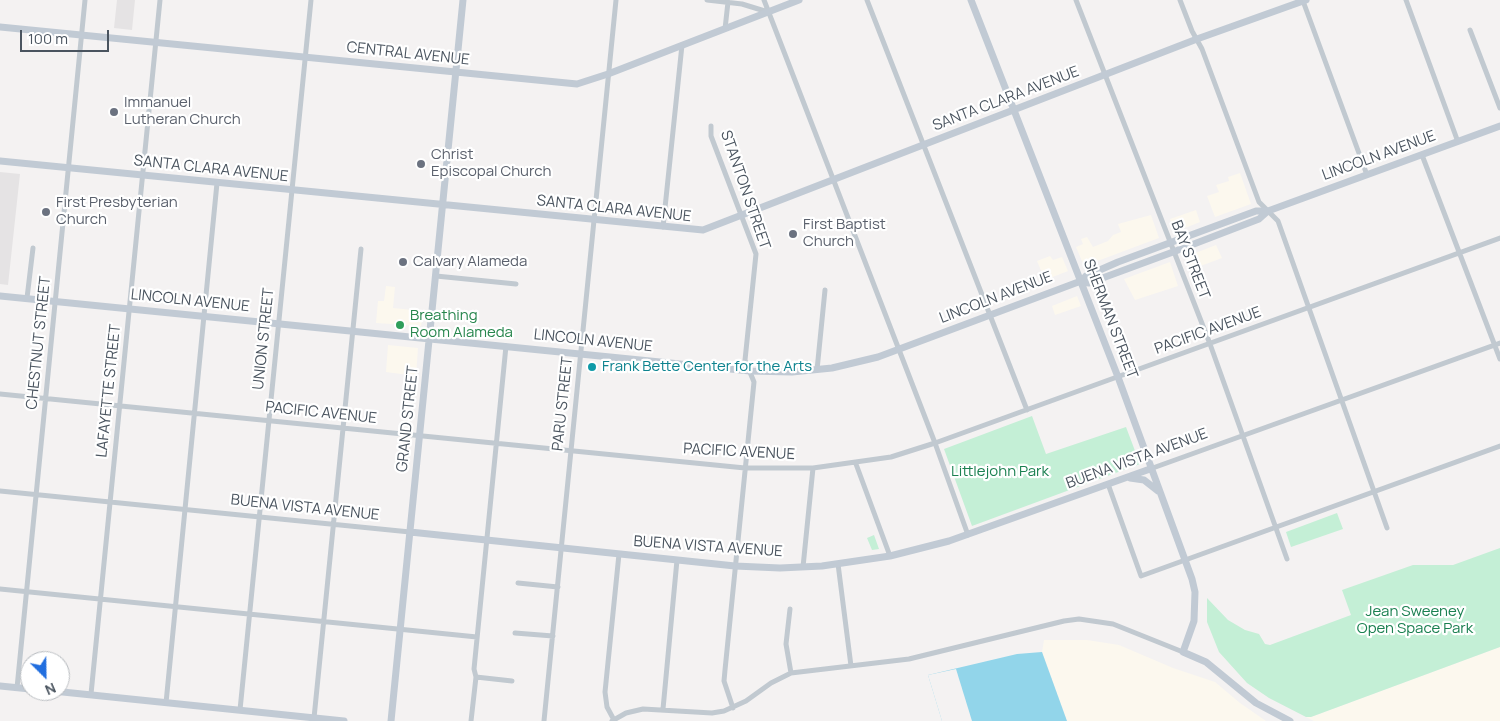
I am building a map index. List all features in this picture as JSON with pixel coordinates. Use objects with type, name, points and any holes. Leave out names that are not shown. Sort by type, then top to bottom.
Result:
[{"type":"street","name":"CHESTNUT STREET","points":[[17,688],[85,0]]},
{"type":"street","name":"LAFAYETTE STREET","points":[[91,694],[160,0]]},
{"type":"street","name":"UNION STREET","points":[[240,710],[311,0]]},
{"type":"street","name":"GRAND STREET","points":[[391,721],[463,0]]},
{"type":"street","name":"PARU STREET","points":[[544,721],[616,0]]},
{"type":"street","points":[[707,0],[754,6],[768,12]]},
{"type":"street","points":[[764,0],[935,443],[968,535]]},
{"type":"street","name":"CENTRAL AVENUE","points":[[0,26],[576,84],[608,74],[799,0]]},
{"type":"street","points":[[867,0],[1027,410]]},
{"type":"street","name":"SHERMAN STREET","points":[[971,0],[1118,377],[1193,586],[1196,605],[1191,634],[1184,652]]},
{"type":"street","name":"BAY STREET","points":[[1076,0],[1210,344],[1287,560]]},
{"type":"street","points":[[1180,0],[1197,39],[1259,202],[1278,221],[1387,528]]},
{"type":"street","points":[[1406,0],[1458,142]]},
{"type":"street","points":[[1304,1],[1367,175]]},
{"type":"street","name":"SANTA CLARA AVENUE","points":[[0,161],[663,228],[703,230],[1197,39],[1304,1]]},
{"type":"street","points":[[725,29],[728,2]]},
{"type":"street","points":[[1470,30],[1500,108]]},
{"type":"street","points":[[663,228],[682,45]]},
{"type":"street","name":"STANTON STREET","points":[[711,126],[711,136],[756,254],[746,360],[754,382],[724,681],[732,708]]},
{"type":"street","name":"LINCOLN AVENUE","points":[[1081,281],[1089,283],[1173,252],[1258,218],[1268,211],[1500,126]]},
{"type":"street","points":[[1422,155],[1459,253],[1497,344],[1500,359]]},
{"type":"street","points":[[166,702],[217,183]]},
{"type":"street","name":"LINCOLN AVENUE","points":[[0,296],[750,371],[817,370],[852,364],[899,350],[1081,281],[1086,276],[1118,262],[1256,211],[1268,211]]},
{"type":"street","name":"PACIFIC AVENUE","points":[[0,394],[745,468],[813,468],[856,464],[890,457],[935,443],[1500,238]]},
{"type":"street","points":[[27,298],[33,248]]},
{"type":"street","points":[[314,718],[360,249]]},
{"type":"street","points":[[436,276],[516,284]]},
{"type":"street","points":[[817,370],[826,290]]},
{"type":"street","name":"BUENA VISTA AVENUE","points":[[0,491],[736,566],[803,567],[838,564],[890,556],[968,535],[1497,344]]},
{"type":"street","points":[[471,721],[476,677],[474,669],[506,346]]},
{"type":"street","points":[[1108,484],[1141,576],[1500,446]]},
{"type":"street","points":[[856,464],[890,556]]},
{"type":"street","points":[[803,567],[813,468]]},
{"type":"street","points":[[1125,478],[1144,480],[1158,492]]},
{"type":"street","points":[[619,554],[605,692],[607,707],[613,720],[633,711],[663,709],[712,713],[732,708],[771,682],[791,673],[909,659],[1048,624],[1080,620],[1113,624],[1206,662],[1251,699],[1286,720]]},
{"type":"street","points":[[663,709],[677,560]]},
{"type":"street","points":[[838,564],[851,666]]},
{"type":"street","points":[[518,583],[558,587]]},
{"type":"street","points":[[0,589],[477,637]]},
{"type":"street","points":[[790,609],[786,644],[791,673]]},
{"type":"street","points":[[515,633],[553,636]]},
{"type":"street","points":[[476,677],[512,681]]},
{"type":"street","points":[[0,686],[20,688]]},
{"type":"street","points":[[70,692],[344,721]]},
{"type":"shaded area","points":[[117,0],[135,0],[132,30],[114,28]]},
{"type":"shaded area","points":[[0,172],[20,174],[8,285],[0,284]]},
{"type":"shaded area","points":[[1240,173],[1251,204],[1215,217],[1207,196],[1219,192],[1216,185],[1229,181],[1228,177]]},
{"type":"shaded area","points":[[1196,210],[1200,222],[1175,232],[1170,219]]},
{"type":"shaded area","points":[[1151,215],[1159,238],[1084,266],[1076,247],[1083,244],[1081,239],[1087,237],[1093,247],[1108,241],[1113,235],[1121,232],[1118,224]]},
{"type":"shaded area","points":[[1216,245],[1222,258],[1190,270],[1185,257]]},
{"type":"shaded area","points":[[1050,256],[1053,260],[1062,257],[1068,271],[1045,280],[1037,261]]},
{"type":"shaded area","points":[[1170,262],[1178,286],[1135,300],[1124,279]]},
{"type":"shaded area","points":[[386,286],[395,287],[393,308],[423,311],[421,326],[376,323],[378,301],[384,301]]},
{"type":"shaded area","points":[[1077,296],[1081,306],[1055,315],[1052,306]]},
{"type":"shaded area","points":[[388,345],[418,348],[416,376],[386,372]]},
{"type":"shaded area","points":[[1044,640],[1087,640],[1119,645],[1173,668],[1215,682],[1266,721],[1067,721],[1042,652]]},
{"type":"shaded area","points":[[1500,647],[1500,721],[1314,721],[1306,717],[1311,717]]},
{"type":"green space","name":"Littlejohn Park","points":[[1032,416],[1046,454],[1126,427],[1140,464],[972,526],[944,449]]},
{"type":"green space","points":[[1337,513],[1343,529],[1291,547],[1286,532]]},
{"type":"green space","points":[[874,535],[879,549],[872,550],[867,538]]},
{"type":"green space","name":"Jean Sweeney Open Space Park","points":[[1500,548],[1500,647],[1311,717],[1306,717],[1269,698],[1247,683],[1219,652],[1207,622],[1207,598],[1228,620],[1245,630],[1259,634],[1265,644],[1270,645],[1351,615],[1342,590],[1413,565],[1453,565]]},
{"type":"water","points":[[1042,652],[1067,721],[942,721],[928,675],[1017,654]]},
{"type":"pier","points":[[956,669],[972,721],[942,721],[928,675]]},
{"type":"place","name":"Immanuel Lutheran Church","points":[[114,112]]},
{"type":"place","name":"Christ Episcopal Church","points":[[421,164]]},
{"type":"place","name":"First Presbyterian Church","points":[[46,212]]},
{"type":"place","name":"First Baptist Church","points":[[793,234]]},
{"type":"place","name":"Calvary Alameda","points":[[403,262]]},
{"type":"place","name":"Breathing Room Alameda","points":[[400,325]]},
{"type":"place","name":"Frank Bette Center for the Arts","points":[[592,367]]}]
